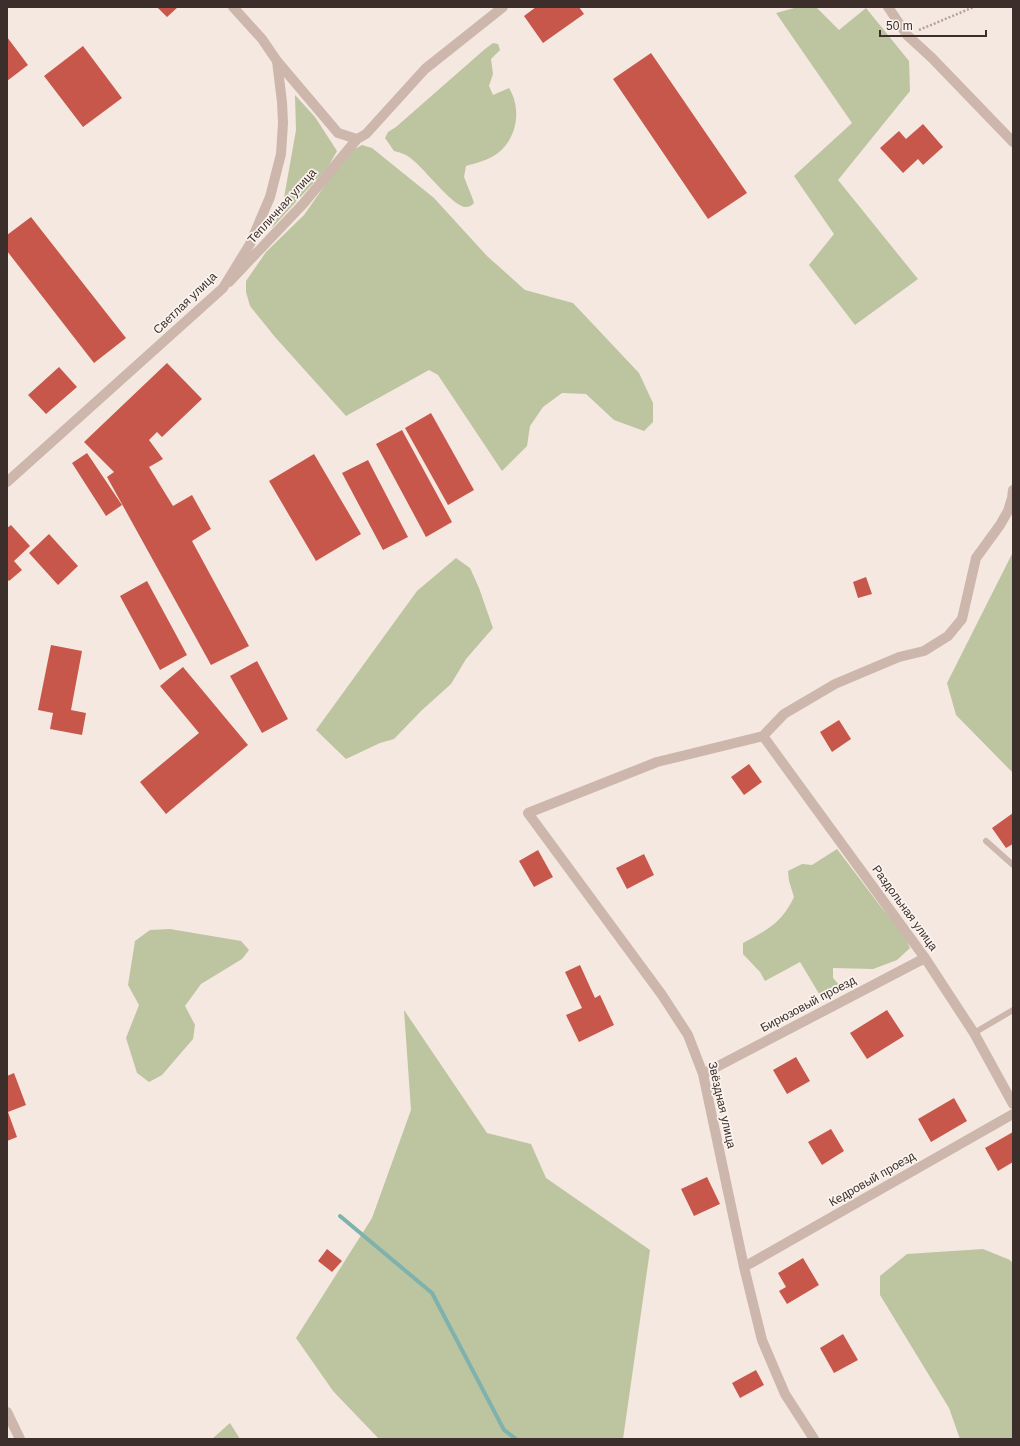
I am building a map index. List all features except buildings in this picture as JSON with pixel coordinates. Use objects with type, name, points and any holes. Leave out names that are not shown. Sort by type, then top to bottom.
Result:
[{"type":"street","name":"Светлая улица","points":[[7,482],[223,288],[250,244],[270,197],[281,154],[283,123],[282,102],[277,61],[262,39],[233,7]]},
{"type":"street","name":"Тепличная улица","points":[[223,288],[303,204],[357,139],[366,134],[425,69],[503,7]]},
{"type":"street","points":[[888,7],[907,35],[932,58],[1013,142]]},
{"type":"street","points":[[277,61],[338,133],[357,139]]},
{"type":"street","points":[[763,736],[784,714],[835,684],[899,657],[924,651],[948,636],[962,619],[976,558],[1005,516],[1012,498],[1013,490]]},
{"type":"street","name":"Звёздная улица","points":[[763,736],[657,762],[528,813],[662,995],[688,1035],[703,1074],[744,1266],[762,1340],[785,1394],[814,1439]]},
{"type":"street","name":"Раздольная улица","points":[[763,736],[925,958],[974,1034],[1013,1104]]},
{"type":"street","name":"Бирюзовый проезд","points":[[703,1074],[925,958]]},
{"type":"street","name":"Кедровый проезд","points":[[744,1266],[1013,1114]]},
{"type":"street","points":[[7,1412],[20,1439]]},
{"type":"lane","points":[[986,840],[1013,865]]},
{"type":"lane","points":[[974,1034],[1013,1010]]},
{"type":"path","points":[[907,35],[974,7]]},
{"type":"green space","points":[[798,7],[816,7],[839,30],[866,8],[909,61],[910,91],[838,180],[918,279],[855,325],[809,265],[834,234],[794,176],[852,123],[776,13]]},
{"type":"green space","points":[[493,43],[498,44],[500,50],[491,59],[493,74],[489,86],[493,95],[509,88],[515,105],[516,123],[510,139],[498,153],[487,159],[466,166],[464,177],[474,203],[465,207],[454,201],[446,194],[412,159],[405,154],[394,151],[385,138],[388,132],[396,127]]},
{"type":"green space","points":[[295,95],[315,117],[337,151],[328,167],[271,229],[282,209],[296,130]]},
{"type":"green space","points":[[362,145],[372,148],[434,198],[487,256],[525,290],[573,303],[639,373],[653,403],[653,422],[644,431],[614,420],[586,394],[562,393],[543,407],[530,426],[527,446],[502,471],[438,375],[429,370],[346,416],[275,337],[250,306],[246,292],[246,281],[266,252],[304,215],[351,151]]},
{"type":"green space","points":[[1013,552],[1013,773],[956,715],[947,683]]},
{"type":"green space","points":[[456,558],[470,568],[479,588],[493,628],[466,659],[451,684],[421,711],[394,739],[380,743],[346,759],[316,730],[417,591]]},
{"type":"green space","points":[[837,849],[904,935],[910,948],[897,960],[873,969],[833,968],[833,978],[841,987],[837,995],[821,997],[800,962],[765,981],[760,972],[743,954],[743,943],[767,930],[779,920],[789,906],[794,897],[789,881],[788,871],[802,864],[812,865]]},
{"type":"green space","points":[[170,929],[241,941],[249,950],[242,959],[201,984],[185,1006],[195,1025],[193,1039],[162,1075],[149,1082],[137,1073],[126,1038],[139,1005],[128,985],[135,941],[150,930]]},
{"type":"green space","points":[[404,1010],[487,1133],[531,1144],[546,1178],[650,1250],[623,1439],[379,1439],[333,1391],[296,1338],[372,1218],[411,1110]]},
{"type":"green space","points":[[983,1249],[1010,1260],[1013,1264],[1013,1439],[960,1439],[949,1408],[880,1295],[880,1276],[907,1254]]},
{"type":"green space","points":[[230,1423],[240,1439],[212,1439]]},
{"type":"waterway","points":[[340,1216],[432,1293],[504,1430],[516,1439]]}]
